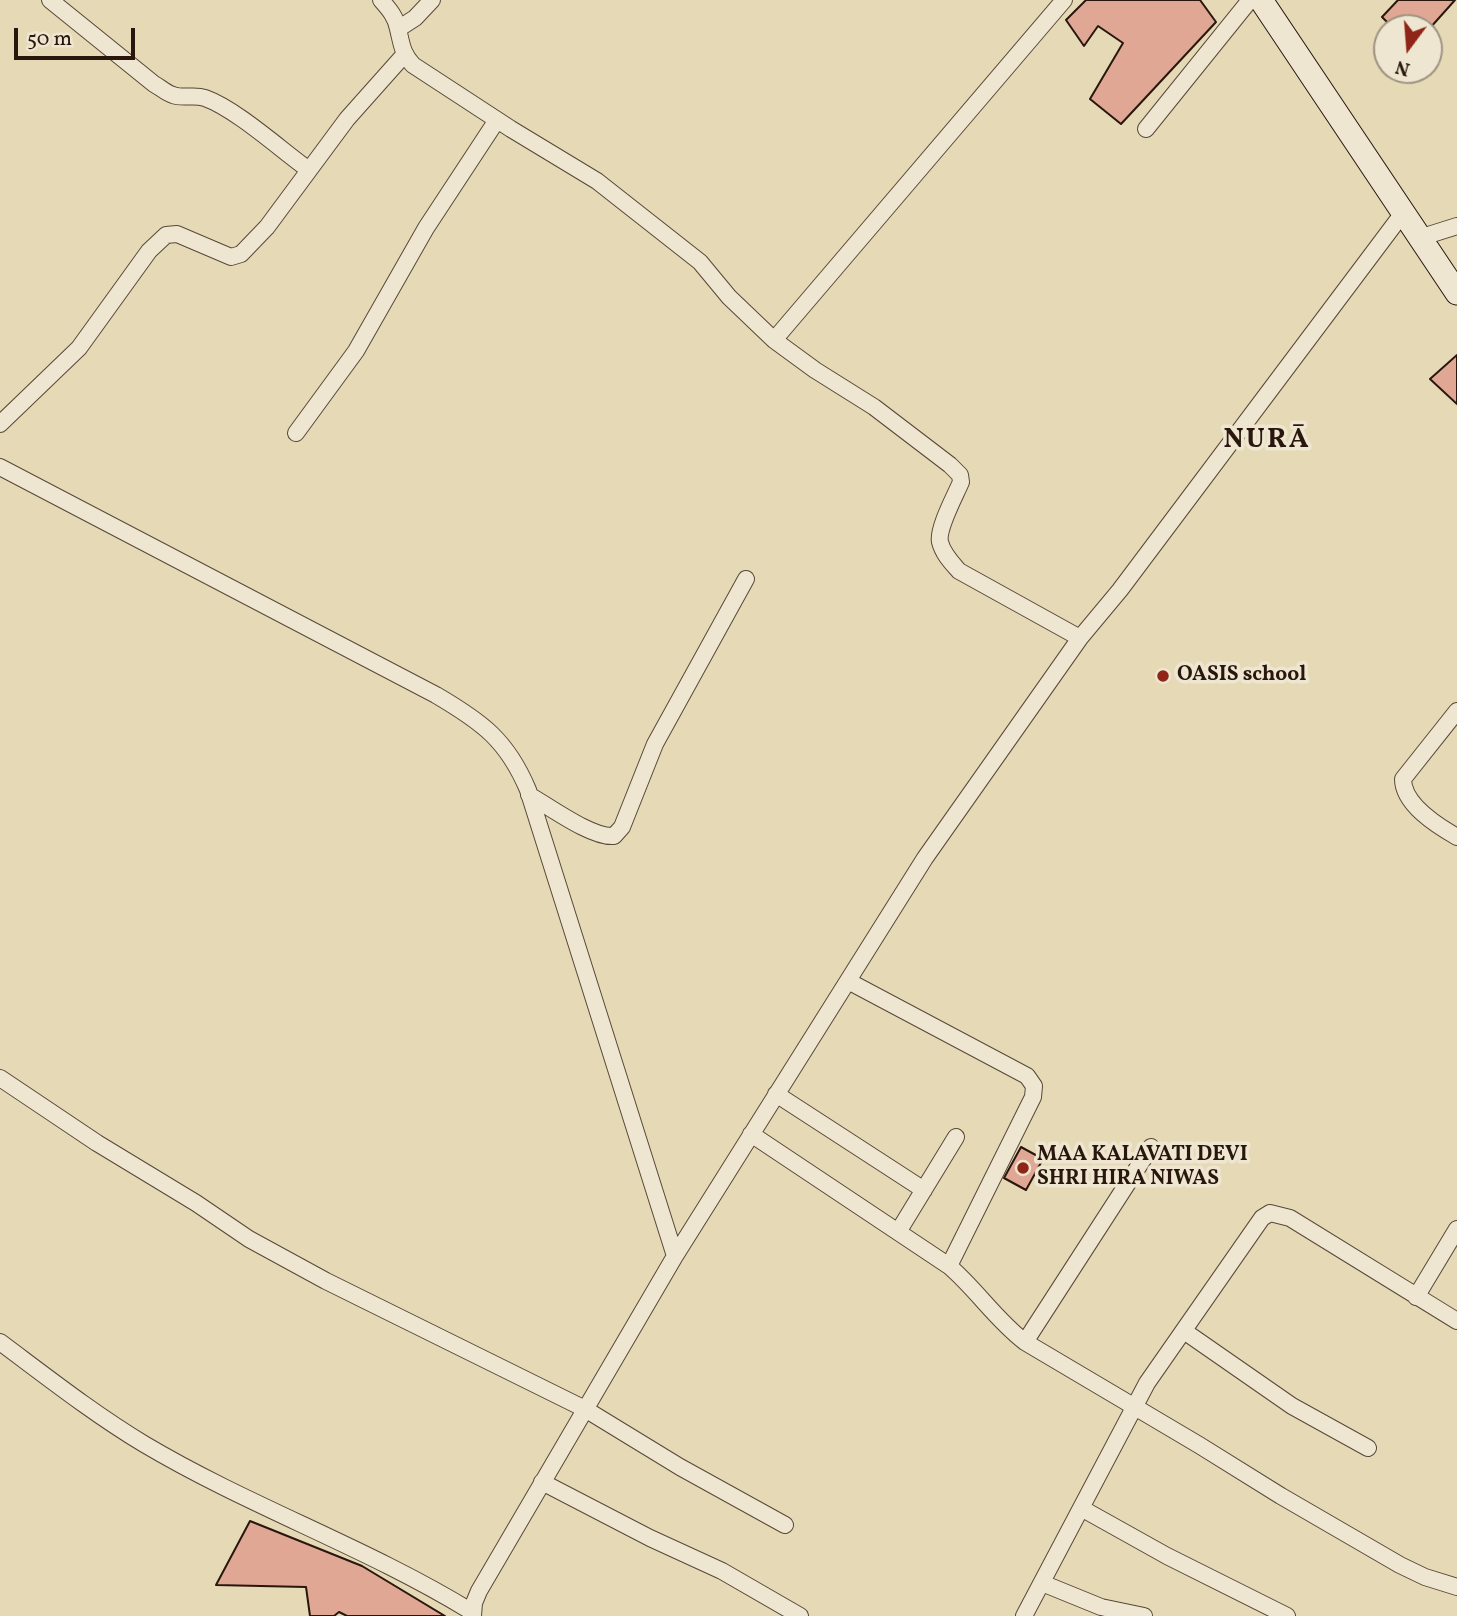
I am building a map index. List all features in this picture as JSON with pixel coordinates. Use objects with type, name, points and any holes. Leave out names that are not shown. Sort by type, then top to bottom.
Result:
[{"type":"main road","points":[[1261,0],[1457,293]]},
{"type":"street","points":[[50,0],[172,95],[194,95],[226,109],[309,170]]},
{"type":"street","points":[[381,0],[391,12],[404,55],[413,65],[597,181],[700,262],[729,297],[775,340],[874,407],[950,465],[960,475],[961,482],[941,532],[940,542],[948,559],[960,571],[1080,638]]},
{"type":"street","points":[[398,29],[415,18],[432,0]]},
{"type":"street","points":[[775,340],[1064,0]]},
{"type":"street","points":[[1146,129],[1250,0]]},
{"type":"street","points":[[0,425],[79,348],[149,251],[166,235],[177,234],[231,257],[241,254],[267,227],[347,119],[404,55]]},
{"type":"street","points":[[296,433],[356,351],[426,228],[497,120]]},
{"type":"street","points":[[0,1342],[107,1420],[145,1444],[214,1482],[391,1566],[473,1614],[480,1591],[675,1256],[925,858],[1080,638],[1128,579],[1402,213]]},
{"type":"street","points":[[1419,238],[1457,226]]},
{"type":"street","points":[[0,467],[436,695],[477,719],[501,743],[513,760],[529,795],[675,1256]]},
{"type":"street","points":[[529,795],[594,832],[606,837],[614,836],[629,812],[655,744],[746,579]]},
{"type":"street","points":[[1457,711],[1403,779],[1405,794],[1428,817],[1457,837]]},
{"type":"street","points":[[848,981],[1027,1076],[1034,1086],[1032,1097],[949,1266]]},
{"type":"street","points":[[0,1078],[249,1239],[373,1305],[585,1409],[680,1467],[785,1525]]},
{"type":"street","points":[[776,1094],[924,1190]]},
{"type":"street","points":[[751,1134],[949,1266],[967,1281],[1008,1329],[1026,1342],[1400,1565],[1425,1577],[1457,1587]]},
{"type":"street","points":[[898,1232],[956,1138]]},
{"type":"street","points":[[1026,1342],[1151,1147]]},
{"type":"street","points":[[1024,1616],[1161,1361],[1262,1218],[1270,1213],[1290,1218],[1457,1321]]},
{"type":"street","points":[[1416,1297],[1457,1229]]},
{"type":"street","points":[[1184,1331],[1292,1406],[1368,1448]]},
{"type":"street","points":[[542,1482],[650,1538],[722,1571],[800,1616]]},
{"type":"street","points":[[1081,1508],[1167,1556],[1287,1616]]},
{"type":"street","points":[[1042,1583],[1101,1607],[1144,1616]]},
{"type":"building","points":[[1086,0],[1200,0],[1216,22],[1121,124],[1090,99],[1123,43],[1098,26],[1084,46],[1066,20]]},
{"type":"building","points":[[1398,0],[1455,0],[1442,14],[1385,14]]},
{"type":"building","points":[[1457,355],[1457,404],[1430,379]]},
{"type":"building","name":"MAA KALAVATI DEVI SHRI HIRA NIWAS","points":[[1021,1147],[1043,1159],[1026,1190],[1004,1178]]},
{"type":"building","points":[[250,1521],[362,1566],[445,1616],[347,1616],[339,1612],[334,1616],[310,1616],[306,1587],[216,1585]]},
{"type":"place","name":"OASIS school","points":[[1163,676]]},
{"type":"place","name":"MAA KALAVATI DEVI SHRI HIRA NIWAS","points":[[1023,1168]]},
{"type":"district","name":"NURĀ","points":[[1267,442]]}]
